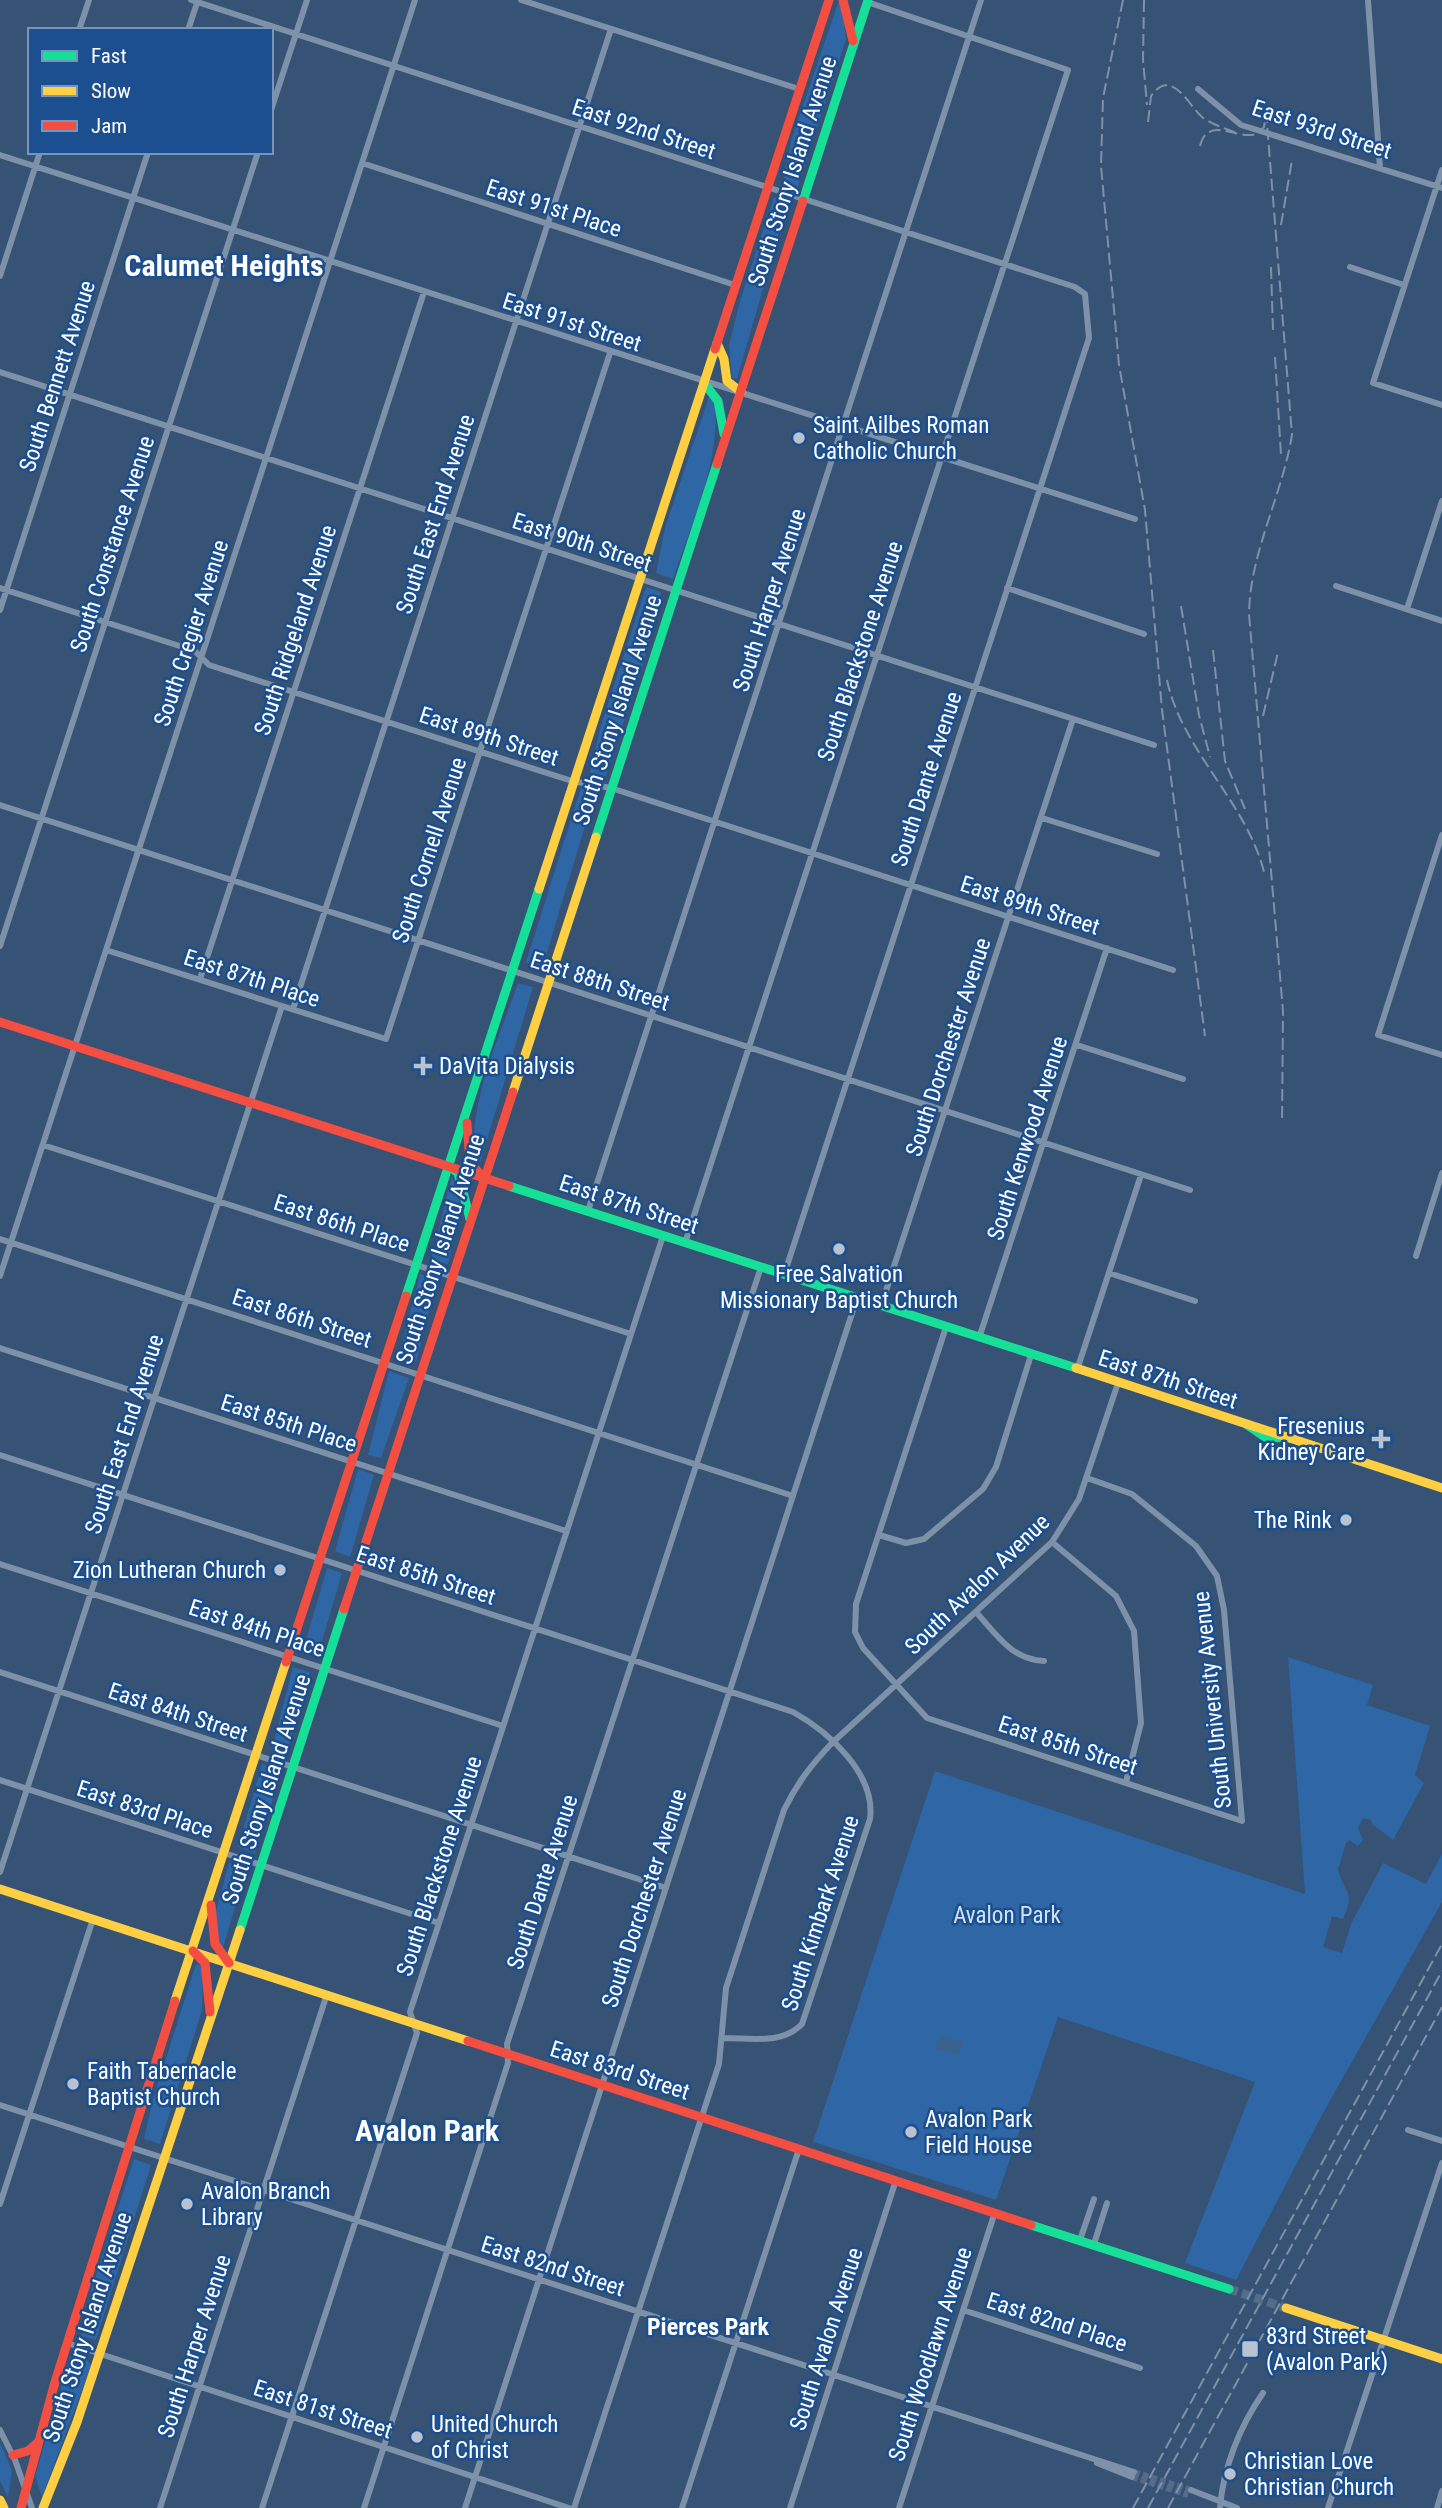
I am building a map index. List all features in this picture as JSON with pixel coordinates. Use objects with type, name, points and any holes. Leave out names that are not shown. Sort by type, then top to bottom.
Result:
[{"type":"main road","name":"South Stony Island Avenue","points":[[21,2508],[37,2442],[128,2146],[829,0]]},
{"type":"main road","points":[[843,0],[853,42]]},
{"type":"main road","name":"South Stony Island Avenue","points":[[43,2508],[77,2422],[229,1963],[741,392],[864,1]]},
{"type":"main road","points":[[717,343],[724,359],[727,382],[741,392]]},
{"type":"main road","points":[[704,383],[718,401],[724,441]]},
{"type":"main road","name":"East 87th Street","points":[[0,1022],[1246,1424],[1252,1432],[1264,1436],[1277,1440],[1288,1438],[1442,1488]]},
{"type":"main road","points":[[467,1114],[470,1163],[483,1177]]},
{"type":"main road","points":[[449,1166],[458,1173],[470,1219]]},
{"type":"main road","name":"East 83rd Street","points":[[0,1889],[1229,2289]]},
{"type":"main road","points":[[210,1898],[215,1944],[219,1954],[229,1963]]},
{"type":"main road","points":[[193,1951],[205,1963],[210,2021]]},
{"type":"main road","points":[[1286,2308],[1442,2359]]},
{"type":"main road","points":[[13,2455],[28,2451],[37,2442]]},
{"type":"main road","points":[[0,2501],[4,2508]]},
{"type":"street","points":[[80,28],[89,0]]},
{"type":"street","points":[[273,104],[307,0]]},
{"type":"street","name":"South Cregier Avenue","points":[[0,1276],[415,0]]},
{"type":"street","points":[[521,0],[799,89]]},
{"type":"street","name":"South Harper Avenue","points":[[588,1211],[981,0]]},
{"type":"street","points":[[1368,0],[1380,168]]},
{"type":"street","points":[[188,28],[195,1]]},
{"type":"street","name":"East 92nd Street","points":[[195,1],[1075,287],[1085,294]]},
{"type":"street","points":[[864,1],[970,37]]},
{"type":"street","name":"South East End Avenue","points":[[293,1009],[611,29]]},
{"type":"street","name":"South Blackstone Avenue","points":[[685,1243],[1068,70],[970,37]]},
{"type":"street","name":"East 93rd Street","points":[[1198,89],[1241,125],[1439,187]]},
{"type":"street","points":[[0,276],[39,154]]},
{"type":"street","name":"South Bennett Avenue","points":[[0,610],[3,589],[70,394],[147,154]]},
{"type":"street","name":"South Constance Avenue","points":[[0,946],[256,154]]},
{"type":"street","name":"East 91st Street","points":[[0,155],[610,353],[741,392],[1135,519]]},
{"type":"street","name":"East 91st Place","points":[[362,163],[735,285]]},
{"type":"street","points":[[1442,170],[1439,187],[1373,383],[1442,405]]},
{"type":"street","points":[[1350,267],[1405,285]]},
{"type":"street","name":"South Ridgeland Avenue","points":[[200,979],[424,292]]},
{"type":"street","name":"South Dante Avenue","points":[[783,1275],[1089,338],[1085,294]]},
{"type":"street","name":"South Cornell Avenue","points":[[386,1039],[610,353]]},
{"type":"street","name":"East 90th Street","points":[[0,372],[1154,746]]},
{"type":"street","points":[[1407,609],[1442,501]]},
{"type":"street","points":[[1336,586],[1442,621]]},
{"type":"street","points":[[1007,588],[1144,634]]},
{"type":"street","name":"East 89th Street","points":[[3,589],[195,651],[209,665],[572,781],[611,788],[1173,970]]},
{"type":"street","name":"South Dorchester Avenue","points":[[881,1306],[1073,719]]},
{"type":"street","name":"East 88th Street","points":[[0,805],[1190,1190]]},
{"type":"street","points":[[1042,818],[1157,854]]},
{"type":"street","points":[[1442,837],[1378,1035],[1442,1055]]},
{"type":"street","name":"South Kenwood Avenue","points":[[979,1338],[1107,948]]},
{"type":"street","name":"East 87th Place","points":[[106,950],[386,1039]]},
{"type":"street","name":"South East End Avenue","points":[[0,1872],[282,1006]]},
{"type":"street","points":[[1077,1045],[1182,1079]]},
{"type":"street","name":"East 86th Place","points":[[43,1145],[631,1334]]},
{"type":"street","points":[[1416,1256],[1442,1173]]},
{"type":"street","points":[[1077,1370],[1141,1175]]},
{"type":"street","name":"South Blackstone Avenue","points":[[261,2508],[416,2033],[410,2012],[663,1236]]},
{"type":"street","name":"East 86th Street","points":[[0,1239],[793,1496]]},
{"type":"street","name":"South Dante Avenue","points":[[363,2508],[508,2063],[507,2044],[761,1267]]},
{"type":"street","points":[[1109,1273],[1195,1301]]},
{"type":"street","name":"South Dorchester Avenue","points":[[465,2508],[857,1298]]},
{"type":"street","points":[[896,1684],[863,1648],[854,1621],[856,1604],[946,1327]]},
{"type":"street","name":"East 85th Place","points":[[0,1348],[566,1531]]},
{"type":"street","points":[[879,1535],[906,1543],[924,1539],[983,1489],[996,1467],[1031,1355]]},
{"type":"street","name":"South Avalon Avenue","points":[[832,1743],[1052,1542],[1073,1512],[1118,1383]]},
{"type":"street","name":"East 85th Street","points":[[0,1455],[793,1712],[814,1724],[832,1743]]},
{"type":"street","name":"South University Avenue","points":[[1087,1478],[1122,1490],[1143,1502],[1196,1545],[1217,1576],[1224,1610],[1242,1821]]},
{"type":"street","points":[[1052,1542],[1116,1596],[1134,1631],[1141,1723],[1126,1782]]},
{"type":"street","name":"East 84th Place","points":[[0,1564],[503,1726]]},
{"type":"street","points":[[976,1612],[1010,1650],[1026,1658],[1044,1661]]},
{"type":"street","name":"East 84th Street","points":[[0,1672],[666,1888]]},
{"type":"street","name":"East 85th Street","points":[[896,1684],[927,1718],[1242,1821]]},
{"type":"street","points":[[572,2508],[719,2064],[726,1988],[784,1810],[804,1772],[832,1743]]},
{"type":"street","name":"South Kimbark Avenue","points":[[723,2038],[778,2039],[796,2031],[807,2016],[872,1810],[864,1779],[832,1743]]},
{"type":"street","name":"East 83rd Place","points":[[0,1780],[439,1923]]},
{"type":"street","points":[[0,2204],[93,1919]]},
{"type":"street","name":"South Harper Avenue","points":[[160,2508],[327,1994]]},
{"type":"street","name":"East 82nd Street","points":[[0,2105],[1133,2474]]},
{"type":"street","points":[[1408,2130],[1442,2141]]},
{"type":"street","points":[[682,2508],[799,2149]]},
{"type":"street","points":[[1328,2508],[1442,2163]]},
{"type":"street","name":"South Avalon Avenue","points":[[790,2508],[896,2180]]},
{"type":"street","points":[[1080,2239],[1094,2199]]},
{"type":"street","points":[[1094,2244],[1107,2203]]},
{"type":"street","name":"South Woodlawn Avenue","points":[[902,2507],[931,2408],[995,2212]]},
{"type":"street","name":"East 82nd Place","points":[[963,2310],[1140,2368]]},
{"type":"street","name":"East 81st Street","points":[[67,2343],[572,2508]]},
{"type":"street","points":[[1220,2505],[1221,2492],[1240,2432],[1247,2415],[1263,2393]]},
{"type":"street","points":[[0,2430],[13,2455],[32,2508]]},
{"type":"street","points":[[1437,2508],[1442,2491]]},
{"type":"street","points":[[1189,2493],[1220,2505],[1237,2508]]},
{"type":"green space","points":[[838,3],[842,5],[846,39],[798,186],[784,180],[791,141]]},
{"type":"green space","points":[[774,197],[788,202],[737,379],[732,378],[729,345],[740,301]]},
{"type":"green space","points":[[709,397],[714,399],[716,421],[710,467],[673,579],[656,573],[665,528]]},
{"type":"green space","points":[[646,587],[661,592],[643,665],[605,778],[590,773],[601,725]]},
{"type":"green space","points":[[581,788],[595,793],[542,969],[526,962]]},
{"type":"green space","points":[[518,983],[533,987],[480,1163],[474,1161],[476,1116],[487,1070]]},
{"type":"green space","points":[[452,1175],[461,1208],[448,1264],[431,1260]]},
{"type":"green space","points":[[420,1274],[437,1279],[416,1362],[399,1357]]},
{"type":"green space","points":[[389,1371],[409,1378],[381,1458],[368,1455]]},
{"type":"green space","points":[[358,1469],[374,1475],[350,1557],[335,1551]]},
{"type":"green space","points":[[327,1568],[342,1573],[318,1655],[303,1650]]},
{"type":"green space","name":"Avalon Park","points":[[1288,1657],[1373,1685],[1367,1705],[1430,1726],[1415,1775],[1424,1783],[1393,1840],[1372,1824],[1371,1820],[1363,1818],[1358,1828],[1363,1840],[1358,1846],[1349,1840],[1346,1843],[1338,1869],[1348,1892],[1349,1902],[1343,1919],[1332,1916],[1323,1947],[1342,1953],[1351,1924],[1383,1863],[1426,1884],[1442,1854],[1442,1902],[1323,2113],[1236,2280],[1185,2263],[1255,2082],[1058,2017],[996,2200],[813,2142],[935,1771],[1305,1894]]},
{"type":"green space","points":[[293,1667],[310,1672],[286,1754],[272,1749]]},
{"type":"green space","points":[[262,1764],[282,1772],[255,1854],[238,1847]]},
{"type":"green space","points":[[229,1863],[246,1870],[223,1948],[219,1946],[215,1915]]},
{"type":"green space","points":[[196,1964],[203,1966],[202,2010],[160,2144],[144,2139],[153,2099]]},
{"type":"green space","points":[[134,2159],[151,2165],[96,2340],[81,2336],[90,2294]]},
{"type":"green space","points":[[77,2355],[87,2359],[91,2366],[42,2497],[35,2476],[70,2357]]},
{"type":"green space","points":[[0,2443],[12,2470],[8,2497],[0,2481]]},
{"type":"shaded area","points":[[940,2035],[963,2042],[959,2055],[936,2048]]},
{"type":"tunnel","points":[[1229,2289],[1286,2308]]},
{"type":"tunnel","points":[[1134,2472],[1191,2490]]},
{"type":"tunnel","points":[[1132,2477],[1188,2495]]},
{"type":"railway","points":[[1123,0],[1103,98],[1101,166],[1119,365],[1145,510],[1162,710],[1205,1036]]},
{"type":"railway","points":[[1144,0],[1143,60],[1147,105]]},
{"type":"railway","points":[[1148,122],[1151,96],[1166,85],[1179,91],[1206,120],[1239,134]]},
{"type":"railway","points":[[1266,111],[1292,435],[1260,546],[1249,614],[1283,1011],[1282,1123]]},
{"type":"railway","points":[[1200,146],[1204,137],[1216,130],[1256,134],[1264,127],[1266,115]]},
{"type":"railway","points":[[1281,225],[1292,160]]},
{"type":"railway","points":[[1271,267],[1273,331]]},
{"type":"railway","points":[[1275,357],[1281,455]]},
{"type":"railway","points":[[1181,606],[1199,715],[1210,757]]},
{"type":"railway","points":[[1213,650],[1225,761],[1245,809]]},
{"type":"railway","points":[[1263,716],[1278,652]]},
{"type":"railway","points":[[1167,680],[1186,730],[1243,822],[1264,872]]},
{"type":"railway","points":[[1133,2508],[1442,1944]]},
{"type":"railway","points":[[1148,2508],[1442,1971]]},
{"type":"railway","points":[[1168,2508],[1442,2007]]},
{"type":"traffic: fast","points":[[803,201],[868,0]]},
{"type":"traffic: fast","points":[[704,383],[718,401],[724,434]]},
{"type":"traffic: fast","points":[[596,837],[717,464]]},
{"type":"traffic: fast","points":[[406,1296],[539,889]]},
{"type":"traffic: fast","points":[[449,1166],[458,1173],[470,1219]]},
{"type":"traffic: fast","points":[[509,1186],[1076,1368]]},
{"type":"traffic: fast","points":[[1246,1424],[1265,1437],[1288,1438]]},
{"type":"traffic: fast","points":[[240,1930],[344,1609]]},
{"type":"traffic: fast","points":[[1031,2225],[1229,2289]]},
{"type":"traffic: slow","points":[[717,343],[724,359],[727,381],[741,392]]},
{"type":"traffic: slow","points":[[539,889],[715,349]]},
{"type":"traffic: slow","points":[[513,1092],[596,837]]},
{"type":"traffic: slow","points":[[1076,1368],[1442,1488]]},
{"type":"traffic: slow","points":[[175,2001],[286,1662]]},
{"type":"traffic: slow","points":[[0,1889],[468,2041]]},
{"type":"traffic: slow","points":[[43,2508],[77,2422],[240,1930]]},
{"type":"traffic: slow","points":[[1286,2308],[1442,2359]]},
{"type":"traffic: slow","points":[[0,2500],[4,2508]]},
{"type":"traffic: jam","points":[[715,349],[829,0]]},
{"type":"traffic: jam","points":[[843,0],[853,41]]},
{"type":"traffic: jam","points":[[717,464],[803,201]]},
{"type":"traffic: jam","points":[[0,1022],[509,1186]]},
{"type":"traffic: jam","points":[[344,1609],[513,1092]]},
{"type":"traffic: jam","points":[[467,1123],[470,1163],[483,1177]]},
{"type":"traffic: jam","points":[[286,1662],[406,1296]]},
{"type":"traffic: jam","points":[[211,1905],[215,1944],[229,1963]]},
{"type":"traffic: jam","points":[[193,1951],[205,1963],[210,2012]]},
{"type":"traffic: jam","points":[[21,2508],[55,2382],[175,2001]]},
{"type":"traffic: jam","points":[[468,2041],[1031,2225]]},
{"type":"traffic: jam","points":[[13,2455],[28,2451],[37,2443]]},
{"type":"place","name":"Saint Ailbes Roman Catholic Church","points":[[799,438]]},
{"type":"place","name":"DaVita Dialysis","points":[[423,1066]]},
{"type":"place","name":"Free Salvation Missionary Baptist Church","points":[[839,1249]]},
{"type":"place","name":"Fresenius Kidney Care","points":[[1381,1439]]},
{"type":"place","name":"The Rink","points":[[1346,1520]]},
{"type":"place","name":"Zion Lutheran Church","points":[[280,1570]]},
{"type":"place","name":"Faith Tabernacle Baptist Church","points":[[73,2084]]},
{"type":"place","name":"Avalon Park Field House","points":[[911,2132]]},
{"type":"place","name":"Avalon Branch Library","points":[[187,2204]]},
{"type":"place","name":"83rd Street (Avalon Park)","points":[[1250,2349]]},
{"type":"place","name":"United Church of Christ","points":[[417,2437]]},
{"type":"place","name":"Christian Love Christian Church","points":[[1230,2474]]},
{"type":"district","name":"Calumet Heights","points":[[224,266]]},
{"type":"district","name":"Avalon Park","points":[[427,2131]]},
{"type":"district","name":"Pierces Park","points":[[708,2327]]}]
